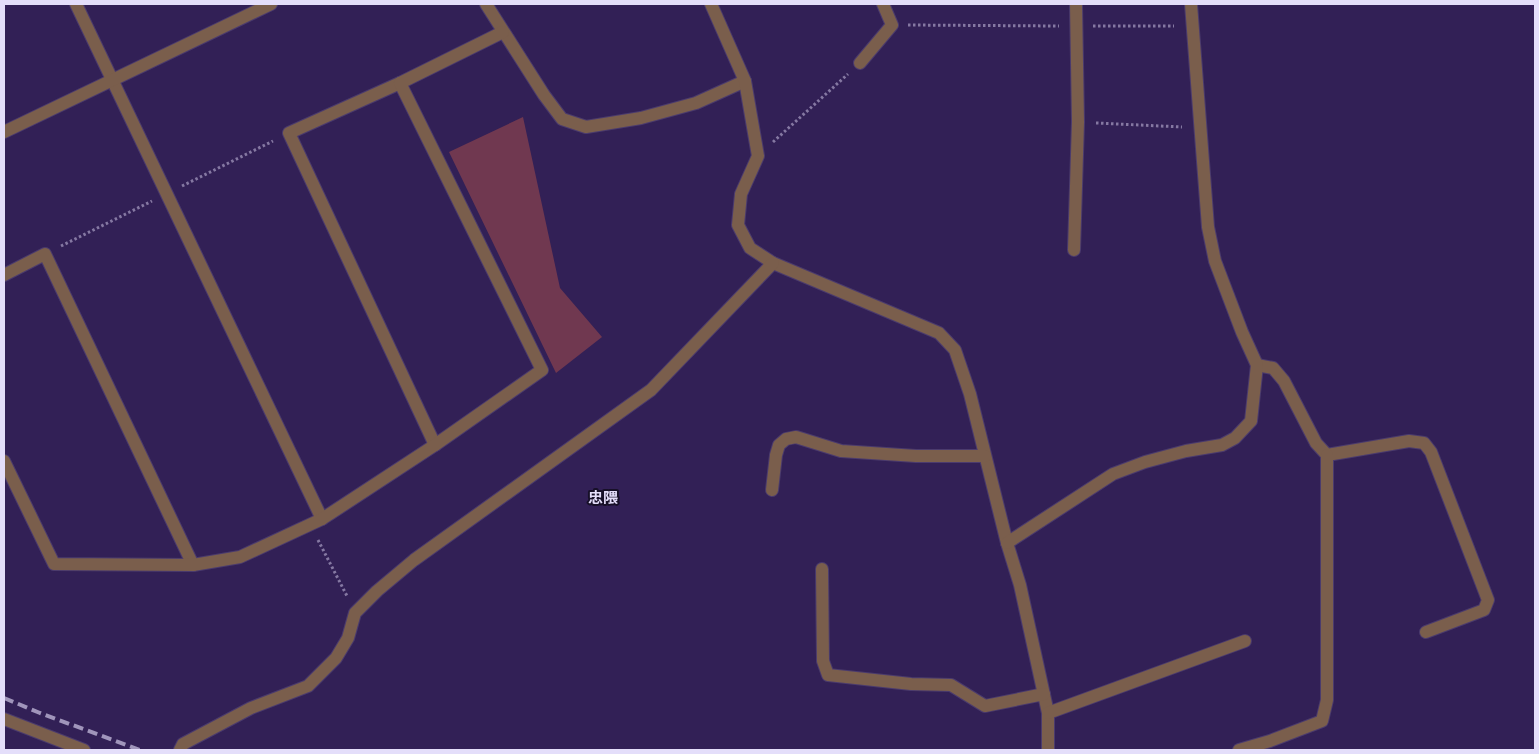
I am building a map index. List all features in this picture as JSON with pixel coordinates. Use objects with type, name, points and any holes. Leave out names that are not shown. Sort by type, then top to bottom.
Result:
[{"type":"street","points":[[76,4],[322,519]]},
{"type":"street","points":[[4,132],[271,4]]},
{"type":"street","points":[[486,4],[544,95],[562,119],[586,127],[641,118],[696,103],[745,81]]},
{"type":"street","points":[[711,4],[745,81],[758,156],[741,194],[738,225],[750,248],[773,263],[939,333],[955,350],[970,394],[1007,543],[1020,585],[1048,713],[1048,750]]},
{"type":"street","points":[[860,63],[892,25],[883,4]]},
{"type":"street","points":[[1074,250],[1078,122],[1076,4]]},
{"type":"street","points":[[1007,543],[1113,474],[1145,462],[1186,451],[1222,445],[1235,438],[1251,421],[1257,365],[1242,332],[1215,261],[1208,227],[1192,4]]},
{"type":"street","points":[[435,445],[289,133],[503,32]]},
{"type":"street","points":[[4,461],[54,564],[193,565],[240,557],[322,519],[435,445],[542,370],[400,82]]},
{"type":"street","points":[[4,274],[45,254],[193,565]]},
{"type":"street","points":[[180,750],[183,744],[251,708],[308,686],[336,658],[348,638],[355,613],[377,591],[414,560],[651,390],[773,263]]},
{"type":"street","points":[[1238,750],[1270,741],[1322,721],[1327,700],[1327,455],[1316,444],[1284,381],[1273,368],[1257,365]]},
{"type":"street","points":[[772,490],[776,454],[779,445],[786,439],[796,437],[841,451],[916,456],[985,456]]},
{"type":"street","points":[[1327,455],[1408,441],[1424,442],[1432,452],[1488,600],[1484,610],[1426,632]]},
{"type":"street","points":[[822,569],[823,661],[828,675],[911,684],[951,685],[985,706],[1044,694]]},
{"type":"street","points":[[1048,713],[1245,641]]},
{"type":"street","points":[[4,719],[84,750]]},
{"type":"path","points":[[892,25],[1193,26]]},
{"type":"path","points":[[758,156],[860,63]]},
{"type":"path","points":[[1078,122],[1200,128]]},
{"type":"path","points":[[45,254],[289,133]]},
{"type":"path","points":[[310,525],[355,613]]},
{"type":"shaded area","points":[[523,117],[560,288],[602,337],[556,373],[449,152]]},
{"type":"railway","points":[[4,698],[140,750]]},
{"type":"district","name":"忠隈","points":[[603,498]]}]
